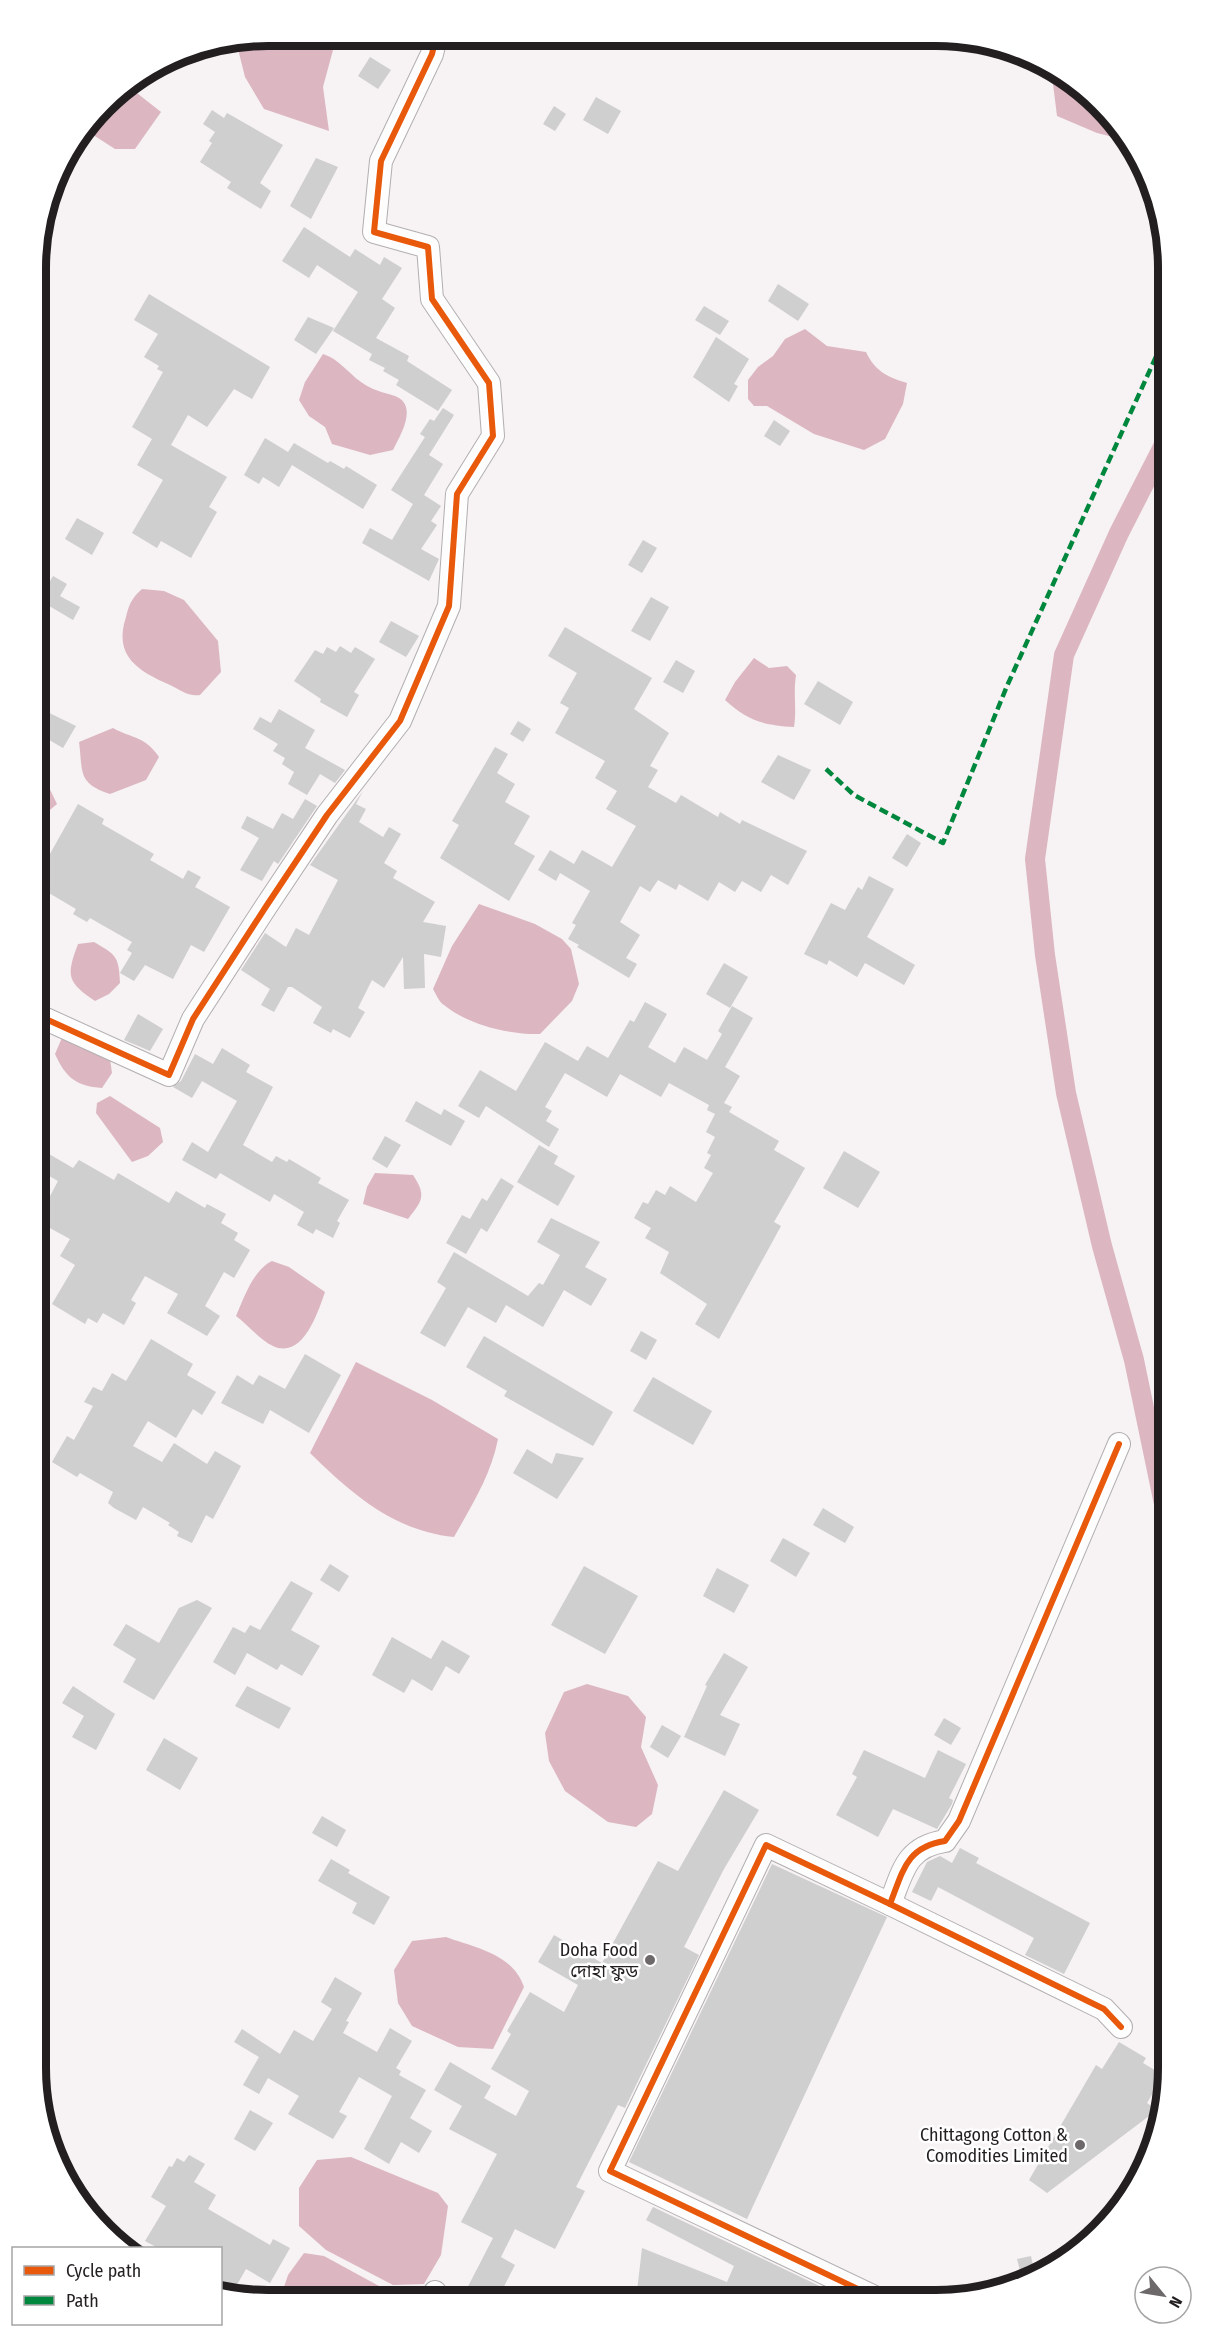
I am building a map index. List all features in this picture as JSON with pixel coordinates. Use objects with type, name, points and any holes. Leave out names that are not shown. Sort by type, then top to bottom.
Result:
[{"type":"street","points":[[46,1019],[170,1075],[193,1019],[265,908],[327,815],[400,722],[449,606],[457,494],[493,436],[489,383],[432,299],[428,246],[374,232],[381,161],[434,46]]},
{"type":"street","points":[[890,1904],[907,1860],[927,1844],[945,1841],[959,1821],[1119,1444]]},
{"type":"street","points":[[860,2290],[610,2171],[766,1845],[1104,2009],[1121,2027]]},
{"type":"shaded area","points":[[269,46],[328,46],[333,50],[323,87],[329,131],[264,109],[245,77],[238,49]]},
{"type":"shaded area","points":[[1055,81],[1083,102],[1116,138],[1097,133],[1057,116]]},
{"type":"shaded area","points":[[135,91],[161,112],[135,149],[115,149],[92,134]]},
{"type":"shaded area","points":[[805,329],[827,346],[866,352],[873,364],[882,372],[907,383],[903,404],[885,439],[864,450],[814,434],[767,406],[754,406],[748,399],[748,380],[758,367],[773,356],[785,339]]},
{"type":"shaded area","points":[[323,354],[338,362],[365,385],[402,400],[406,406],[406,421],[393,450],[370,455],[332,444],[325,427],[309,416],[299,400],[305,382]]},
{"type":"shaded area","points":[[142,589],[164,591],[184,600],[218,641],[221,672],[200,695],[185,693],[148,674],[131,660],[126,652],[123,631],[127,612],[133,598]]},
{"type":"shaded area","points":[[754,658],[769,668],[787,666],[796,675],[794,727],[756,721],[725,700],[735,682]]},
{"type":"shaded area","points":[[113,728],[144,741],[159,757],[146,780],[110,794],[99,790],[87,781],[82,769],[79,742]]},
{"type":"shaded area","points":[[46,781],[57,804],[46,813]]},
{"type":"shaded area","points":[[479,904],[535,924],[562,939],[571,949],[579,984],[572,1001],[540,1034],[503,1031],[465,1018],[442,1004],[433,989],[452,946]]},
{"type":"shaded area","points":[[94,942],[115,957],[119,967],[120,983],[109,994],[95,1001],[74,983],[71,971],[78,944]]},
{"type":"shaded area","points":[[64,1033],[110,1059],[112,1073],[102,1088],[79,1083],[63,1069],[55,1054]]},
{"type":"shaded area","points":[[110,1096],[160,1128],[163,1142],[148,1156],[132,1162],[96,1113],[97,1103]]},
{"type":"shaded area","points":[[375,1173],[413,1175],[420,1188],[421,1198],[408,1219],[363,1204],[367,1187]]},
{"type":"shaded area","points":[[272,1261],[289,1267],[325,1292],[308,1332],[293,1346],[284,1349],[268,1343],[236,1316],[254,1278],[265,1265]]},
{"type":"shaded area","points":[[356,1362],[432,1400],[498,1439],[486,1477],[454,1537],[432,1533],[393,1519],[358,1496],[310,1453]]},
{"type":"shaded area","points":[[587,1684],[628,1696],[646,1717],[641,1747],[658,1785],[652,1814],[636,1827],[608,1822],[565,1791],[549,1761],[545,1733],[564,1692]]},
{"type":"shaded area","points":[[446,1937],[481,1949],[502,1960],[519,1976],[524,1987],[493,2049],[458,2047],[412,2026],[398,2003],[394,1970],[412,1941]]},
{"type":"shaded area","points":[[351,2157],[438,2193],[448,2206],[441,2255],[424,2284],[393,2285],[326,2250],[299,2226],[299,2188],[317,2160]]},
{"type":"shaded area","points":[[304,2253],[324,2256],[386,2290],[283,2290],[288,2275]]},
{"type":"building","points":[[370,57],[391,70],[378,89],[358,76]]},
{"type":"building","points":[[596,97],[621,111],[608,134],[583,120]]},
{"type":"building","points":[[554,106],[566,114],[555,131],[543,124]]},
{"type":"building","points":[[212,110],[224,118],[227,113],[283,145],[260,183],[271,191],[261,209],[227,188],[231,182],[200,162],[212,143],[209,141],[215,132],[203,124]]},
{"type":"building","points":[[316,158],[338,167],[311,219],[290,206]]},
{"type":"building","points":[[304,227],[350,257],[355,249],[380,265],[384,257],[402,268],[382,299],[395,308],[376,338],[409,356],[407,361],[452,390],[438,411],[396,385],[399,380],[383,371],[385,368],[369,360],[372,354],[333,331],[358,292],[317,265],[309,278],[282,261]]},
{"type":"building","points":[[778,284],[809,304],[798,321],[768,301]]},
{"type":"building","points":[[149,294],[270,367],[252,399],[234,389],[207,427],[188,415],[171,445],[227,477],[209,507],[217,512],[191,558],[161,541],[157,548],[132,533],[163,480],[137,465],[152,439],[132,427],[163,372],[157,369],[159,366],[144,357],[158,334],[134,320]]},
{"type":"building","points":[[704,306],[729,321],[720,335],[695,320]]},
{"type":"building","points":[[308,317],[334,328],[316,354],[294,340]]},
{"type":"building","points":[[716,337],[749,359],[734,384],[738,386],[729,402],[693,377]]},
{"type":"building","points":[[443,408],[454,415],[429,455],[443,464],[424,495],[441,506],[431,521],[437,525],[421,549],[439,559],[429,581],[362,543],[370,528],[392,540],[413,504],[391,490],[425,437],[420,434],[430,419],[434,421]]},
{"type":"building","points":[[774,420],[790,431],[780,446],[764,436]]},
{"type":"building","points":[[265,438],[288,452],[294,443],[328,463],[330,461],[344,469],[346,466],[377,485],[363,509],[292,465],[279,487],[263,477],[259,484],[244,475]]},
{"type":"building","points":[[77,518],[104,533],[92,555],[65,539]]},
{"type":"building","points":[[643,540],[657,548],[642,573],[628,565]]},
{"type":"building","points":[[53,576],[67,584],[60,596],[80,607],[73,620],[46,604],[46,588]]},
{"type":"building","points":[[651,597],[669,607],[650,641],[631,631]]},
{"type":"building","points":[[391,621],[419,636],[406,657],[379,642]]},
{"type":"building","points":[[565,627],[652,678],[634,709],[669,733],[650,766],[658,770],[648,787],[676,803],[681,795],[718,817],[720,812],[740,824],[742,820],[807,851],[788,885],[771,875],[761,892],[742,881],[735,892],[719,882],[708,901],[679,884],[676,890],[658,880],[650,892],[640,886],[620,922],[640,935],[626,958],[637,964],[629,978],[577,947],[579,945],[568,939],[576,925],[572,923],[590,891],[560,873],[556,881],[538,870],[550,850],[574,864],[582,850],[612,867],[636,826],[606,809],[617,791],[595,778],[605,761],[555,733],[569,708],[560,703],[577,673],[548,656]]},
{"type":"building","points":[[340,646],[351,653],[355,647],[375,659],[354,692],[359,695],[347,717],[320,702],[321,699],[294,681],[315,650],[323,654],[327,647],[336,652]]},
{"type":"building","points":[[676,660],[695,671],[683,693],[663,682]]},
{"type":"building","points":[[818,681],[853,702],[840,725],[804,704]]},
{"type":"building","points":[[279,709],[315,730],[305,748],[345,770],[335,783],[320,774],[307,795],[288,784],[294,772],[282,764],[285,758],[273,751],[278,744],[253,729],[260,717],[271,723]]},
{"type":"building","points":[[46,711],[76,726],[63,748],[46,738]]},
{"type":"building","points":[[518,721],[531,729],[523,742],[510,734]]},
{"type":"building","points":[[495,747],[508,754],[497,773],[515,784],[505,802],[530,816],[514,844],[535,856],[509,901],[440,858],[459,825],[452,821]]},
{"type":"building","points":[[778,755],[811,770],[794,800],[761,782]]},
{"type":"building","points":[[363,791],[356,804],[366,809],[359,822],[383,837],[389,827],[401,834],[384,863],[397,871],[393,878],[435,902],[423,922],[446,926],[441,957],[424,954],[425,988],[404,989],[403,957],[384,988],[372,980],[358,1008],[365,1012],[350,1038],[333,1029],[331,1033],[313,1023],[322,1007],[292,987],[288,987],[274,1012],[261,1005],[270,989],[241,970],[265,933],[286,947],[296,928],[309,935],[338,880],[310,865]]},
{"type":"building","points":[[305,799],[317,806],[278,864],[274,861],[262,881],[240,870],[259,838],[241,828],[247,816],[273,829],[282,813],[293,819]]},
{"type":"building","points":[[78,804],[104,819],[102,824],[154,854],[150,860],[183,879],[188,870],[201,877],[195,887],[230,907],[204,952],[191,945],[173,979],[145,965],[134,981],[120,973],[132,953],[127,950],[132,942],[90,918],[87,922],[73,914],[76,909],[46,891],[46,861]]},
{"type":"building","points":[[907,834],[921,843],[907,867],[892,858]]},
{"type":"building","points":[[869,876],[894,889],[867,937],[915,965],[904,985],[865,963],[857,977],[829,960],[827,965],[804,954],[831,903],[845,910],[858,887],[862,890]]},
{"type":"building","points":[[724,963],[748,977],[730,1008],[706,994]]},
{"type":"building","points":[[645,1002],[667,1014],[648,1047],[675,1063],[684,1047],[707,1060],[722,1034],[718,1031],[732,1006],[753,1018],[725,1067],[740,1076],[724,1103],[732,1107],[729,1112],[779,1141],[774,1150],[805,1168],[774,1222],[781,1226],[719,1339],[695,1324],[707,1304],[660,1273],[669,1252],[645,1238],[651,1228],[634,1218],[643,1202],[648,1204],[656,1190],[665,1195],[670,1186],[696,1202],[713,1173],[704,1168],[711,1155],[707,1153],[715,1137],[706,1132],[715,1114],[707,1110],[709,1105],[669,1083],[661,1097],[620,1074],[607,1097],[565,1073],[545,1107],[552,1111],[546,1121],[559,1129],[549,1147],[486,1106],[479,1118],[458,1106],[480,1070],[516,1091],[545,1042],[578,1061],[587,1046],[608,1058],[630,1020],[634,1022]]},
{"type":"building","points":[[138,1014],[163,1029],[150,1051],[124,1040]]},
{"type":"building","points":[[222,1048],[250,1065],[246,1072],[273,1087],[243,1145],[272,1162],[276,1156],[287,1162],[289,1159],[321,1178],[318,1183],[349,1200],[337,1221],[340,1223],[333,1238],[316,1229],[313,1234],[297,1225],[304,1212],[274,1194],[270,1202],[220,1173],[216,1179],[182,1160],[192,1142],[208,1152],[237,1101],[202,1081],[192,1098],[173,1087],[181,1081],[195,1054],[213,1064]]},
{"type":"building","points":[[416,1101],[441,1115],[444,1109],[465,1121],[451,1146],[405,1121]]},
{"type":"building","points":[[385,1136],[401,1145],[387,1168],[372,1159]]},
{"type":"building","points":[[539,1145],[558,1156],[554,1164],[575,1176],[558,1206],[517,1182]]},
{"type":"building","points":[[844,1151],[880,1172],[858,1208],[823,1188]]},
{"type":"building","points":[[46,1152],[73,1168],[79,1160],[114,1180],[118,1173],[169,1203],[176,1191],[205,1208],[207,1204],[226,1214],[221,1223],[238,1233],[234,1240],[250,1250],[234,1278],[224,1272],[205,1306],[220,1316],[207,1336],[167,1313],[178,1294],[145,1276],[131,1300],[136,1303],[124,1325],[103,1313],[97,1323],[88,1318],[85,1324],[52,1304],[75,1265],[60,1256],[70,1239],[46,1226],[46,1204],[58,1181],[46,1174]]},
{"type":"building","points":[[501,1178],[514,1186],[487,1232],[481,1228],[466,1254],[446,1243],[462,1215],[470,1219],[482,1198],[487,1201]]},
{"type":"building","points":[[551,1218],[600,1242],[585,1267],[607,1279],[591,1306],[564,1290],[543,1327],[506,1305],[496,1323],[468,1307],[445,1347],[420,1333],[446,1288],[437,1282],[454,1252],[528,1296],[539,1283],[543,1285],[560,1255],[537,1242]]},
{"type":"building","points":[[641,1331],[657,1340],[646,1360],[630,1351]]},
{"type":"building","points":[[484,1336],[613,1412],[593,1446],[504,1396],[507,1391],[466,1367]]},
{"type":"building","points":[[151,1339],[193,1364],[187,1375],[216,1392],[202,1415],[193,1409],[176,1438],[148,1421],[133,1446],[162,1462],[174,1443],[207,1464],[215,1451],[241,1466],[213,1519],[206,1515],[192,1543],[177,1536],[179,1532],[168,1525],[170,1523],[143,1507],[136,1520],[114,1508],[108,1503],[113,1492],[80,1473],[77,1477],[52,1462],[67,1436],[74,1440],[93,1406],[84,1402],[93,1387],[102,1391],[112,1373],[126,1381]]},
{"type":"building","points":[[305,1354],[341,1375],[309,1433],[270,1410],[263,1424],[221,1403],[237,1375],[253,1385],[259,1375],[285,1389]]},
{"type":"building","points":[[653,1377],[712,1411],[693,1445],[633,1411]]},
{"type":"building","points":[[527,1449],[552,1464],[556,1453],[584,1458],[557,1499],[513,1473]]},
{"type":"building","points":[[823,1508],[854,1527],[845,1543],[813,1525]]},
{"type":"building","points":[[783,1538],[810,1553],[796,1577],[770,1561]]},
{"type":"building","points":[[330,1564],[349,1576],[339,1592],[320,1580]]},
{"type":"building","points":[[584,1566],[638,1596],[605,1654],[551,1625]]},
{"type":"building","points":[[717,1568],[749,1585],[734,1613],[703,1596]]},
{"type":"building","points":[[291,1581],[313,1593],[291,1630],[320,1646],[302,1676],[281,1664],[277,1670],[247,1653],[235,1675],[213,1662],[233,1627],[245,1633],[250,1625],[260,1630]]},
{"type":"building","points":[[197,1600],[212,1608],[154,1700],[123,1682],[136,1659],[113,1645],[126,1624],[159,1643],[179,1608]]},
{"type":"building","points":[[392,1637],[431,1659],[442,1640],[470,1656],[459,1674],[446,1666],[432,1691],[412,1679],[404,1693],[372,1675]]},
{"type":"building","points":[[724,1653],[748,1667],[720,1715],[740,1724],[725,1756],[684,1737],[707,1686],[705,1685]]},
{"type":"building","points":[[73,1686],[115,1714],[96,1750],[72,1737],[84,1716],[62,1703]]},
{"type":"building","points":[[247,1686],[291,1708],[279,1729],[235,1706]]},
{"type":"building","points":[[944,1718],[961,1728],[951,1745],[934,1735]]},
{"type":"building","points":[[662,1725],[681,1736],[668,1758],[650,1747]]},
{"type":"building","points":[[164,1738],[198,1758],[180,1790],[146,1770]]},
{"type":"building","points":[[864,1750],[925,1778],[938,1750],[966,1764],[949,1798],[953,1800],[952,1804],[937,1829],[893,1809],[878,1837],[836,1815],[857,1777],[852,1774]]},
{"type":"building","points":[[724,1790],[759,1810],[724,1869],[684,1947],[699,1955],[625,2108],[618,2105],[576,2187],[585,2191],[555,2249],[515,2229],[501,2257],[515,2265],[502,2290],[466,2290],[493,2238],[461,2222],[497,2154],[449,2129],[462,2106],[434,2090],[450,2062],[491,2086],[484,2098],[516,2116],[529,2091],[491,2069],[511,2034],[507,2031],[530,1992],[564,2012],[578,1985],[538,1962],[554,1935],[602,1963],[658,1861],[678,1871]]},
{"type":"building","points":[[322,1816],[346,1830],[337,1847],[312,1833]]},
{"type":"building","points":[[960,1848],[979,1858],[976,1863],[1090,1923],[1064,1974],[1025,1955],[1034,1938],[938,1887],[931,1901],[912,1892],[927,1862],[940,1856],[952,1863]]},
{"type":"building","points":[[331,1859],[350,1870],[348,1873],[390,1897],[374,1925],[352,1913],[357,1903],[318,1881]]},
{"type":"building","points":[[772,1864],[887,1917],[747,2219],[629,2162]]},
{"type":"building","points":[[335,1977],[362,1993],[346,2021],[349,2022],[343,2033],[377,2052],[390,2028],[412,2041],[396,2068],[401,2071],[399,2075],[426,2090],[410,2118],[432,2131],[419,2153],[401,2142],[389,2164],[364,2149],[392,2096],[359,2077],[339,2112],[347,2116],[333,2139],[288,2114],[299,2096],[268,2078],[259,2094],[243,2085],[259,2057],[234,2042],[242,2029],[280,2054],[294,2030],[313,2041],[332,2009],[321,2002]]},
{"type":"building","name":"Chittagong Cotton & Comodities Limited","points":[[1119,2042],[1146,2058],[1143,2063],[1158,2072],[1158,2084],[1147,2103],[1155,2108],[1154,2112],[1047,2193],[1029,2180],[1096,2065],[1102,2069]]},
{"type":"building","points":[[250,2110],[273,2123],[255,2151],[234,2139]]},
{"type":"building","points":[[189,2155],[205,2164],[194,2182],[216,2195],[208,2209],[270,2245],[273,2239],[290,2248],[270,2283],[246,2269],[235,2288],[222,2285],[222,2247],[156,2247],[145,2241],[166,2206],[151,2197],[169,2166],[172,2167],[177,2158],[184,2162]]},
{"type":"building","points":[[653,2207],[828,2290],[637,2290],[642,2248],[727,2282],[734,2266],[646,2220]]},
{"type":"building","points":[[1031,2256],[1033,2268],[1021,2274],[1017,2259]]},
{"type":"waterway","points":[[1158,457],[1119,533],[1064,655],[1035,859],[1045,955],[1066,1093],[1102,1246],[1134,1360],[1158,1475]]},
{"type":"marked path","points":[[826,769],[854,795],[943,843],[1007,686],[1158,352]]},
{"type":"cycle path","points":[[46,1019],[169,1075],[193,1019],[265,908],[327,815],[400,721],[449,606],[457,494],[493,436],[489,383],[432,299],[428,247],[374,232],[381,161],[434,46]]},
{"type":"cycle path","points":[[1119,1444],[959,1821],[945,1841],[922,1849],[908,1862],[890,1904],[1104,2009],[1121,2027]]},
{"type":"cycle path","points":[[860,2290],[610,2171],[766,1845],[890,1904]]},
{"type":"place","name":"Doha Food দোহা ফুড","points":[[650,1960]]},
{"type":"place","name":"Chittagong Cotton & Comodities Limited","points":[[1080,2145]]}]
